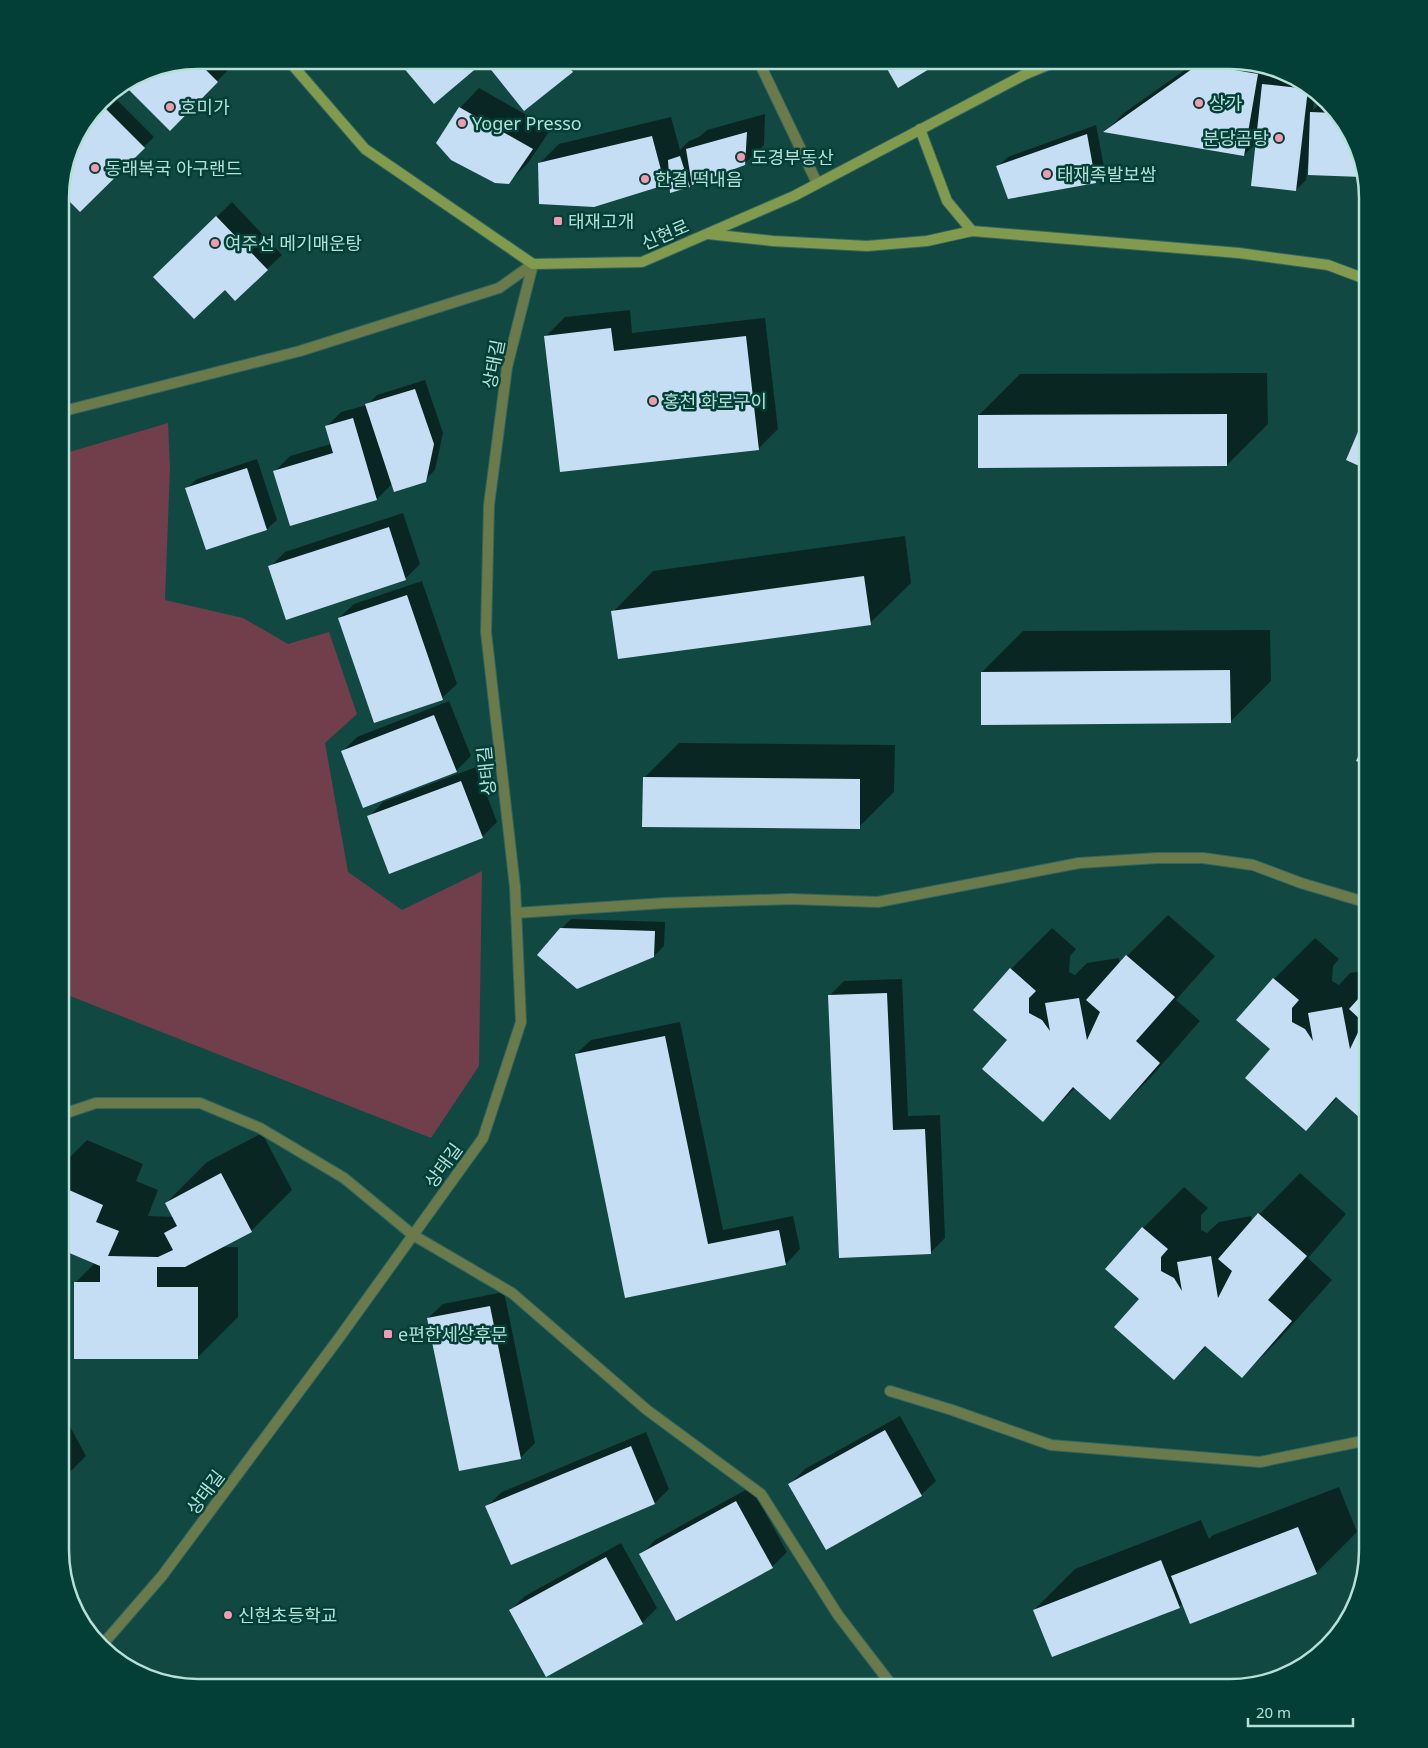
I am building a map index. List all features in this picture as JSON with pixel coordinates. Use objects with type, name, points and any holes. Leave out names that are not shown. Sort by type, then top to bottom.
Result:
[{"type":"main road","points":[[296,69],[365,148],[533,264]]},
{"type":"main road","name":"신현로","points":[[533,264],[642,262],[794,196],[1035,69]]},
{"type":"main road","points":[[920,129],[947,202],[972,231]]},
{"type":"main road","points":[[707,234],[773,241],[867,246],[927,241],[972,231],[1239,253],[1328,265],[1359,277]]},
{"type":"street","points":[[762,69],[817,183]]},
{"type":"street","points":[[69,410],[309,348],[499,288],[533,264]]},
{"type":"street","name":"상태길","points":[[106,1640],[162,1576],[483,1138],[521,1022],[514,877],[486,632],[489,505],[507,366],[533,264]]},
{"type":"street","points":[[516,913],[675,903],[790,900],[878,902],[1079,863],[1157,858],[1203,858],[1253,865],[1301,883],[1359,899]]},
{"type":"street","points":[[69,1112],[96,1104],[200,1104],[260,1128],[344,1178],[413,1235],[512,1293],[647,1410],[761,1494],[838,1616],[887,1679]]},
{"type":"street","points":[[890,1391],[952,1410],[1052,1445],[1260,1462],[1359,1445]]},
{"type":"shaded area","points":[[168,423],[170,468],[165,600],[243,618],[288,644],[329,632],[357,714],[325,743],[348,872],[402,910],[482,871],[479,1066],[431,1138],[69,996],[69,452]]},
{"type":"building","name":"호미가","points":[[205,69],[218,82],[170,131],[128,89],[164,73]]},
{"type":"building","points":[[405,69],[475,69],[434,104]]},
{"type":"building","points":[[490,69],[570,69],[573,72],[524,111]]},
{"type":"building","points":[[887,69],[929,69],[898,88]]},
{"type":"building","name":"상가","points":[[1192,69],[1228,69],[1258,74],[1244,156],[1103,132]]},
{"type":"building","name":"분당곰탕","points":[[1262,84],[1298,88],[1307,94],[1296,191],[1251,186]]},
{"type":"building","points":[[459,107],[533,149],[509,184],[495,183],[451,160],[436,143]]},
{"type":"building","name":"동래복국 아구랜드","points":[[106,109],[145,148],[80,212],[69,201],[70,181],[73,164],[79,148],[94,121]]},
{"type":"building","points":[[1310,112],[1327,113],[1338,126],[1346,141],[1357,177],[1308,175]]},
{"type":"building","points":[[747,132],[745,165],[692,185],[686,149]]},
{"type":"building","name":"태재족발보쌈","points":[[1087,134],[1096,183],[1008,199],[996,166]]},
{"type":"building","points":[[652,136],[665,185],[594,207],[539,204],[538,163]]},
{"type":"building","points":[[680,156],[690,187],[670,193],[668,160]]},
{"type":"building","name":"여주선 메기매운탕","points":[[216,216],[268,270],[235,301],[225,290],[194,319],[153,277]]},
{"type":"building","name":"홍천 화로구이","points":[[611,328],[614,351],[746,336],[759,450],[560,472],[544,336]]},
{"type":"building","points":[[415,389],[434,444],[426,482],[394,492],[365,404]]},
{"type":"building","points":[[1227,414],[1227,466],[978,468],[978,415]]},
{"type":"building","points":[[353,418],[377,500],[290,526],[273,471],[333,453],[325,426]]},
{"type":"building","points":[[1359,429],[1359,466],[1346,460]]},
{"type":"building","points":[[247,468],[267,530],[206,550],[185,488]]},
{"type":"building","points":[[389,527],[406,580],[286,620],[268,566]]},
{"type":"building","points":[[864,576],[871,625],[618,659],[611,611]]},
{"type":"building","points":[[407,595],[443,700],[374,723],[338,618]]},
{"type":"building","points":[[1230,670],[1231,723],[981,725],[981,672]]},
{"type":"building","points":[[434,715],[457,772],[363,808],[341,751]]},
{"type":"building","points":[[643,777],[860,779],[860,829],[642,827]]},
{"type":"building","points":[[461,781],[483,838],[389,874],[367,816]]},
{"type":"building","points":[[560,928],[655,931],[654,957],[577,989],[537,955]]},
{"type":"building","points":[[1126,955],[1175,997],[1136,1041],[1160,1063],[1110,1120],[1073,1087],[1043,1122],[982,1069],[1007,1040],[973,1010],[1010,968],[1036,991],[1029,998],[1029,1013],[1042,1020],[1050,1031],[1045,1003],[1079,998],[1087,1040],[1100,1012],[1086,1000]]},
{"type":"building","points":[[1273,978],[1299,1000],[1292,1008],[1292,1022],[1305,1029],[1313,1041],[1308,1013],[1342,1007],[1350,1049],[1359,1030],[1359,1117],[1336,1097],[1306,1131],[1245,1078],[1270,1049],[1236,1020]]},
{"type":"building","points":[[887,993],[893,1130],[925,1129],[931,1254],[839,1258],[828,995]]},
{"type":"building","points":[[1359,998],[1359,1018],[1349,1009]]},
{"type":"building","points":[[665,1036],[708,1244],[779,1230],[786,1265],[625,1298],[575,1054]]},
{"type":"building","points":[[221,1173],[252,1232],[185,1267],[157,1267],[157,1287],[198,1287],[198,1359],[74,1359],[74,1282],[100,1282],[100,1266],[69,1253],[69,1190],[103,1205],[96,1222],[119,1231],[108,1256],[158,1257],[173,1250],[164,1233],[177,1226],[165,1203]]},
{"type":"building","points":[[1258,1213],[1307,1256],[1268,1300],[1292,1321],[1242,1378],[1205,1346],[1174,1380],[1114,1327],[1139,1299],[1105,1269],[1142,1227],[1168,1249],[1161,1257],[1161,1271],[1174,1278],[1182,1291],[1177,1262],[1211,1256],[1218,1298],[1232,1271],[1218,1259]]},
{"type":"building","points":[[490,1306],[521,1459],[459,1471],[427,1318]]},
{"type":"building","points":[[885,1430],[922,1496],[826,1550],[788,1484]]},
{"type":"building","points":[[631,1446],[655,1504],[511,1565],[485,1506]]},
{"type":"building","points":[[736,1501],[773,1568],[676,1621],[639,1554]]},
{"type":"building","points":[[1298,1527],[1317,1574],[1190,1624],[1171,1576]]},
{"type":"building","points":[[606,1557],[643,1624],[546,1677],[509,1610]]},
{"type":"building","points":[[1161,1560],[1180,1608],[1052,1657],[1033,1610]]},
{"type":"place","name":"상가","points":[[1199,103]]},
{"type":"place","name":"호미가","points":[[170,107]]},
{"type":"place","name":"Yoger Presso","points":[[462,123]]},
{"type":"place","name":"분당곰탕","points":[[1279,138]]},
{"type":"place","name":"도경부동산","points":[[741,157]]},
{"type":"place","name":"동래복국 아구랜드","points":[[95,168]]},
{"type":"place","name":"태재족발보쌈","points":[[1047,174]]},
{"type":"place","name":"한결 떡내음","points":[[645,179]]},
{"type":"place","name":"태재고개","points":[[558,221]]},
{"type":"place","name":"여주선 메기매운탕","points":[[215,243]]},
{"type":"place","name":"홍천 화로구이","points":[[653,401]]},
{"type":"place","name":"e편한세상후문","points":[[388,1334]]},
{"type":"place","name":"신현초등학교","points":[[228,1615]]}]
